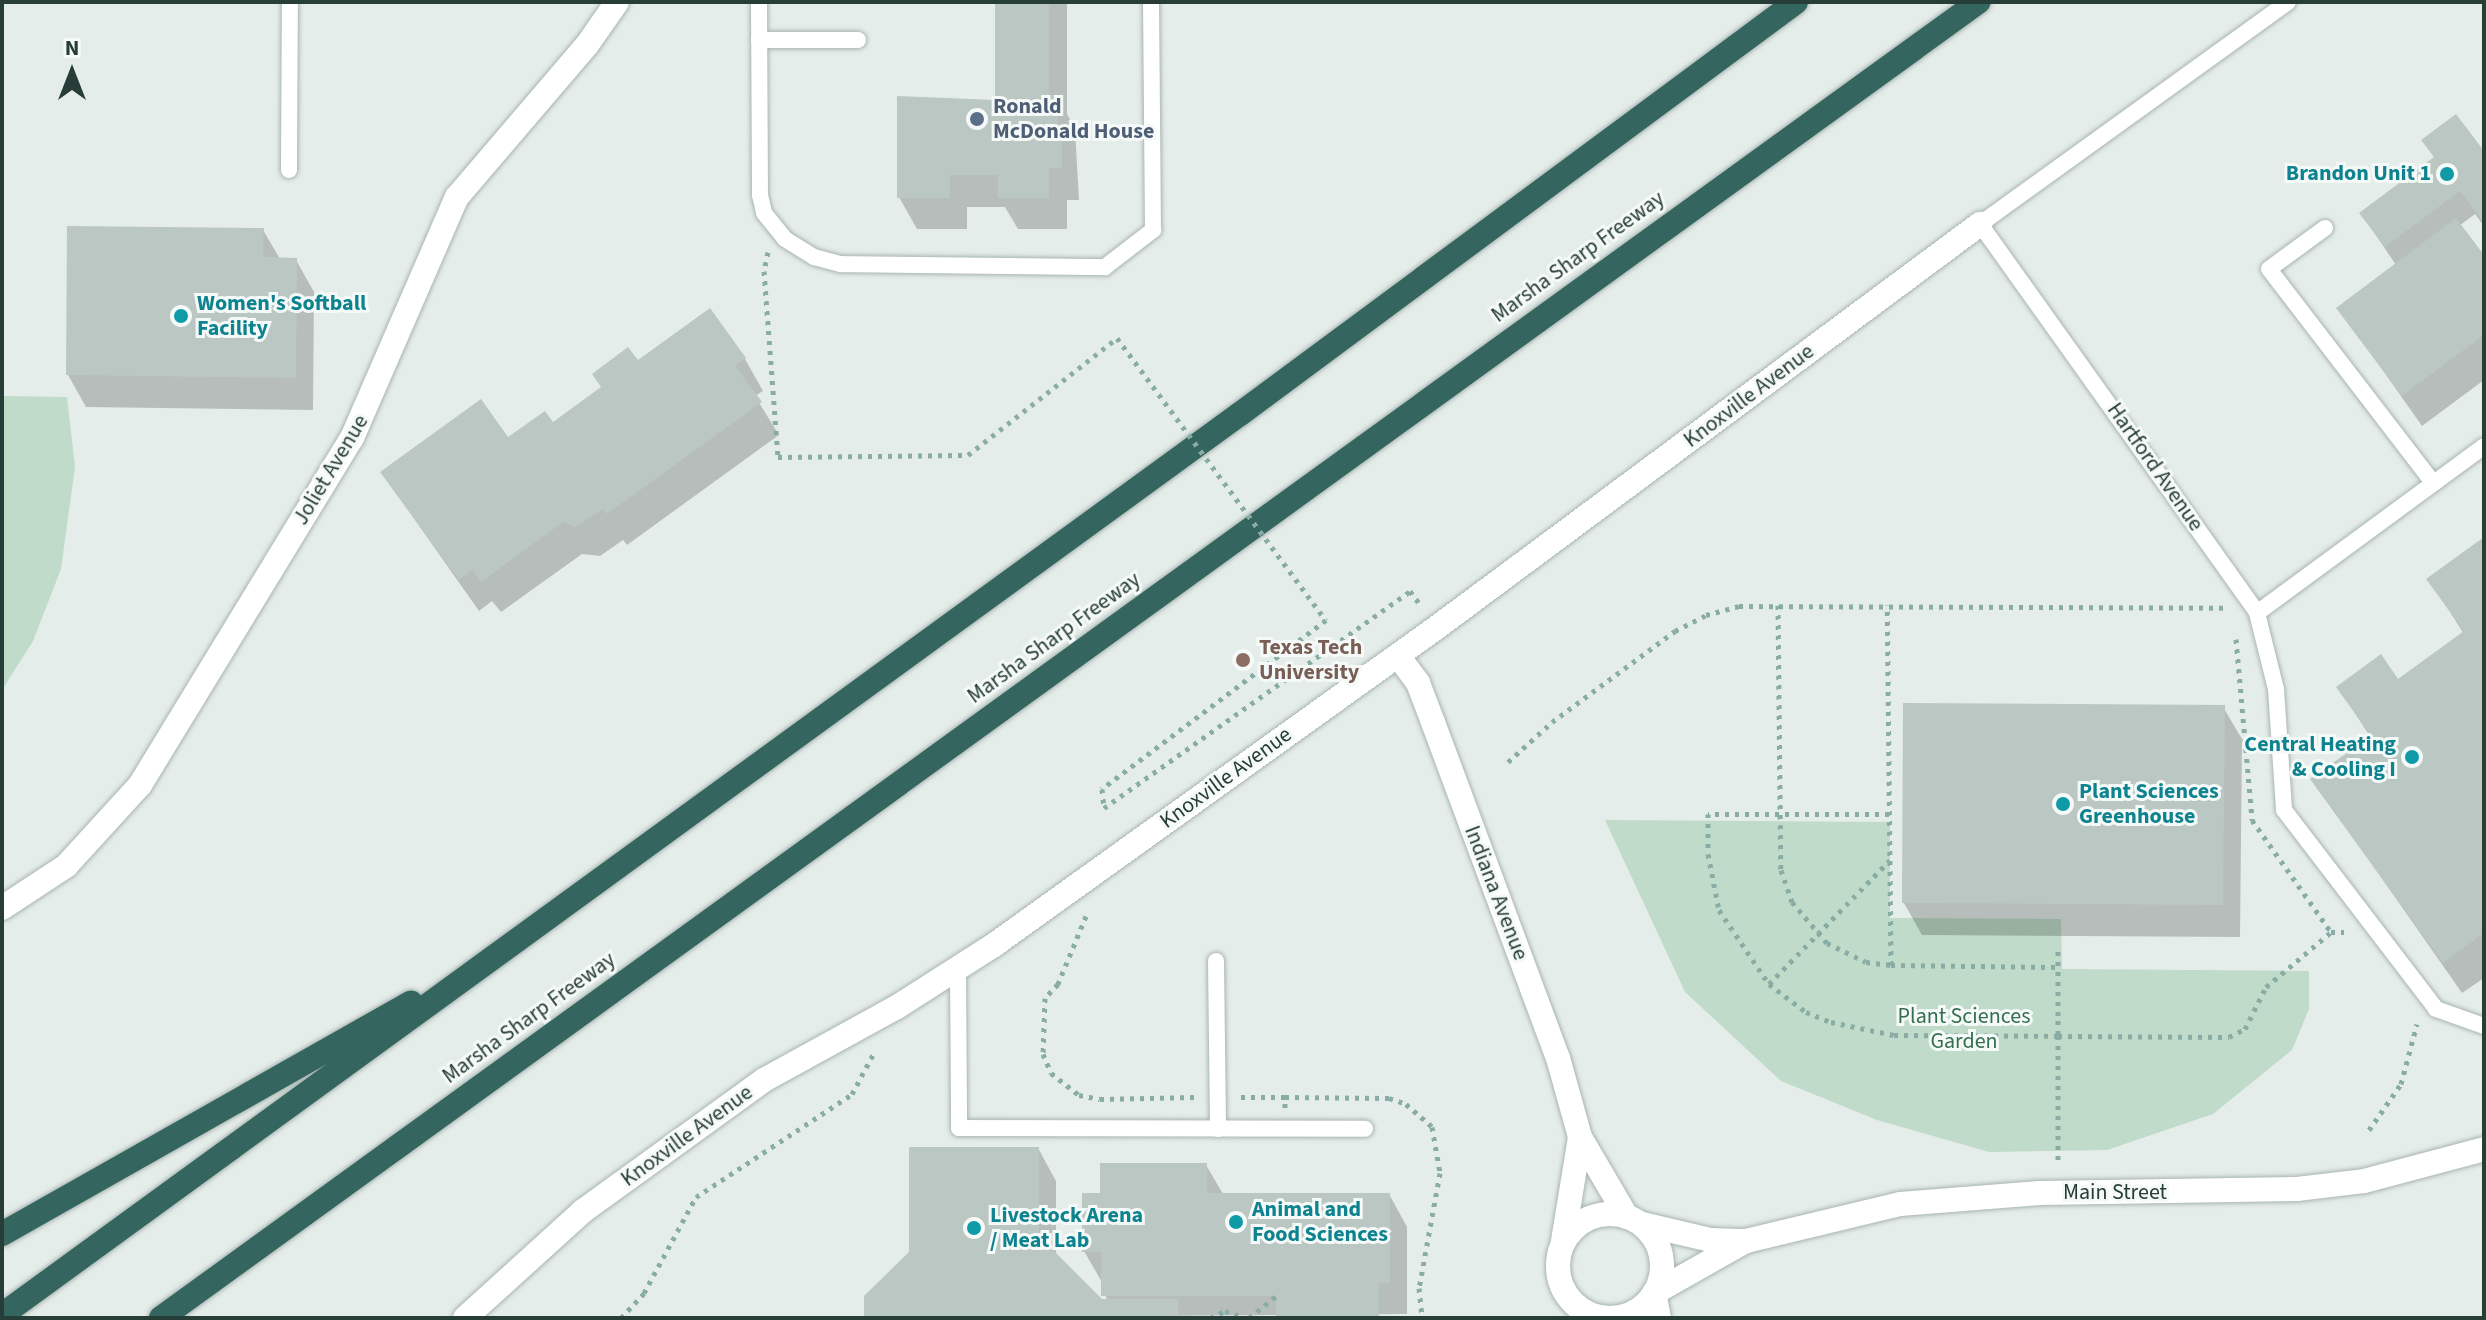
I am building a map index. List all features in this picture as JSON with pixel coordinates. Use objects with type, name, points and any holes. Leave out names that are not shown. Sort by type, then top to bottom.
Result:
[{"type":"highway","points":[[2,1315],[515,944],[1796,2]]},
{"type":"highway","name":"Marsha Sharp Freeway","points":[[161,1318],[1978,2]]},
{"type":"highway","points":[[2,1234],[515,944]]},
{"type":"highway","points":[[187,1318],[315,1204]]},
{"type":"street","name":"Joliet Avenue","points":[[2,908],[66,866],[140,785],[352,438],[457,197],[547,94],[617,2]]},
{"type":"street","name":"Knoxville Avenue","points":[[465,1318],[583,1211],[764,1080],[883,1015],[958,968],[1398,656],[1980,224]]},
{"type":"street","name":"Indiana Avenue","points":[[1398,656],[1418,683],[1558,1058],[1580,1137],[1634,1220]]},
{"type":"street","name":"Indiana Avenue","points":[[1562,1244],[1580,1137]]},
{"type":"street","name":"Main Street","points":[[1634,1220],[1711,1240],[1746,1241],[1900,1204],[2040,1193],[2297,1189],[2364,1181],[2484,1149]]},
{"type":"street","points":[[1595,1215],[1634,1220],[1660,1252],[1662,1268],[1654,1293],[1637,1310],[1605,1318],[1574,1304],[1558,1274],[1562,1244],[1570,1232],[1595,1215]]},
{"type":"street","name":"Main Street","points":[[1654,1293],[1746,1241]]},
{"type":"street","points":[[1564,1290],[1566,1318]]},
{"type":"street","points":[[1654,1293],[1659,1318]]},
{"type":"lane","points":[[289,170],[290,2]]},
{"type":"lane","points":[[759,2],[760,195],[764,213],[785,239],[814,257],[841,264],[1105,267],[1153,230],[1151,2]]},
{"type":"lane","points":[[1980,224],[2288,2]]},
{"type":"lane","points":[[759,40],[858,40]]},
{"type":"lane","name":"Hartford Avenue","points":[[1980,224],[2257,613],[2276,689],[2284,810],[2436,1009],[2484,1026]]},
{"type":"lane","points":[[2325,228],[2269,269],[2433,483]]},
{"type":"lane","points":[[2257,613],[2484,446]]},
{"type":"lane","points":[[1216,961],[1218,1129]]},
{"type":"lane","points":[[958,968],[959,1128],[1365,1129]]},
{"type":"path","points":[[785,239],[764,255],[778,457],[968,455],[1117,338],[1326,620],[1102,789],[1104,808],[1410,591],[1419,603]]},
{"type":"path","points":[[1778,605],[1781,870],[1792,902],[1818,935],[1866,962],[2058,967]]},
{"type":"path","points":[[1887,605],[1891,965]]},
{"type":"path","points":[[1508,762],[1552,722],[1675,631],[1706,615],[1739,606],[2216,605],[2226,610]]},
{"type":"path","points":[[2234,623],[2252,820],[2331,932]]},
{"type":"path","points":[[1889,814],[1708,814],[1719,910],[1769,984],[1806,1012],[1864,1030],[2229,1037],[2245,1029],[2266,987],[2331,932],[2341,929],[2351,940]]},
{"type":"path","points":[[1769,984],[1890,860]]},
{"type":"path","points":[[1088,912],[1058,984],[1045,998],[1043,1054],[1051,1073],[1079,1095],[1100,1099],[1389,1098],[1415,1110],[1432,1127],[1440,1173],[1419,1288],[1422,1318]]},
{"type":"path","points":[[2058,951],[2058,1165]]},
{"type":"path","points":[[621,1318],[644,1293],[696,1197],[852,1094],[874,1059],[883,1015]]},
{"type":"path","points":[[2408,1015],[2427,1030]]},
{"type":"path","points":[[2369,1130],[2401,1084],[2417,1024]]},
{"type":"path","points":[[1285,1097],[1285,1129]]},
{"type":"path","points":[[1210,1318],[1225,1311],[1247,1318],[1276,1296]]},
{"type":"green space","points":[[2,396],[67,397],[75,467],[61,569],[33,641],[2,690]]},
{"type":"green space","name":"Plant Sciences Garden","points":[[1605,820],[1890,822],[1890,918],[2061,919],[2062,969],[2309,971],[2309,1009],[2292,1050],[2213,1114],[2107,1150],[1989,1152],[1877,1120],[1781,1081],[1685,992]]},
{"type":"building","name":"Ronald McDonald House","points":[[995,2],[1049,2],[1049,95],[1058,95],[1062,168],[1049,168],[1049,198],[998,198],[998,175],[950,175],[950,198],[897,198],[897,96],[995,100]]},
{"type":"building","name":"Brandon Unit 1","points":[[2456,114],[2484,151],[2484,223],[2460,191],[2385,247],[2359,213],[2434,157],[2421,140]]},
{"type":"building","points":[[2456,218],[2484,255],[2484,335],[2402,396],[2336,308]]},
{"type":"building","name":"Women's Softball Facility","points":[[67,226],[264,228],[263,257],[297,258],[296,378],[66,375]]},
{"type":"building","points":[[710,308],[746,358],[735,366],[762,402],[607,514],[603,509],[575,527],[563,522],[481,582],[472,570],[459,580],[380,472],[481,399],[508,437],[545,411],[553,422],[601,387],[592,374],[628,347],[638,360]]},
{"type":"building","name":"Central Heating & Cooling I","points":[[2484,537],[2484,933],[2443,963],[2310,779],[2371,736],[2336,687],[2381,654],[2398,679],[2464,631],[2426,579]]},
{"type":"building","name":"Plant Sciences Greenhouse","points":[[1903,703],[2225,705],[2223,905],[1902,903]]},
{"type":"building","name":"Livestock Arena / Meat Lab","points":[[909,1147],[1039,1147],[1039,1236],[1102,1299],[1178,1299],[1178,1318],[864,1318],[864,1296],[909,1252]]},
{"type":"building","name":"Animal and Food Sciences","points":[[1100,1163],[1207,1163],[1207,1193],[1390,1193],[1390,1283],[1379,1283],[1379,1318],[1276,1318],[1276,1296],[1101,1296],[1101,1252],[1082,1252],[1082,1193],[1100,1193]]},
{"type":"place","name":"Ronald McDonald House","points":[[977,119]]},
{"type":"place","name":"Brandon Unit 1","points":[[2447,174]]},
{"type":"place","name":"Women's Softball Facility","points":[[181,316]]},
{"type":"place","name":"Texas Tech University","points":[[1243,660]]},
{"type":"place","name":"Central Heating & Cooling I","points":[[2412,757]]},
{"type":"place","name":"Plant Sciences Greenhouse","points":[[2063,804]]},
{"type":"place","name":"Animal and Food Sciences","points":[[1236,1222]]},
{"type":"place","name":"Livestock Arena / Meat Lab","points":[[974,1228]]}]
